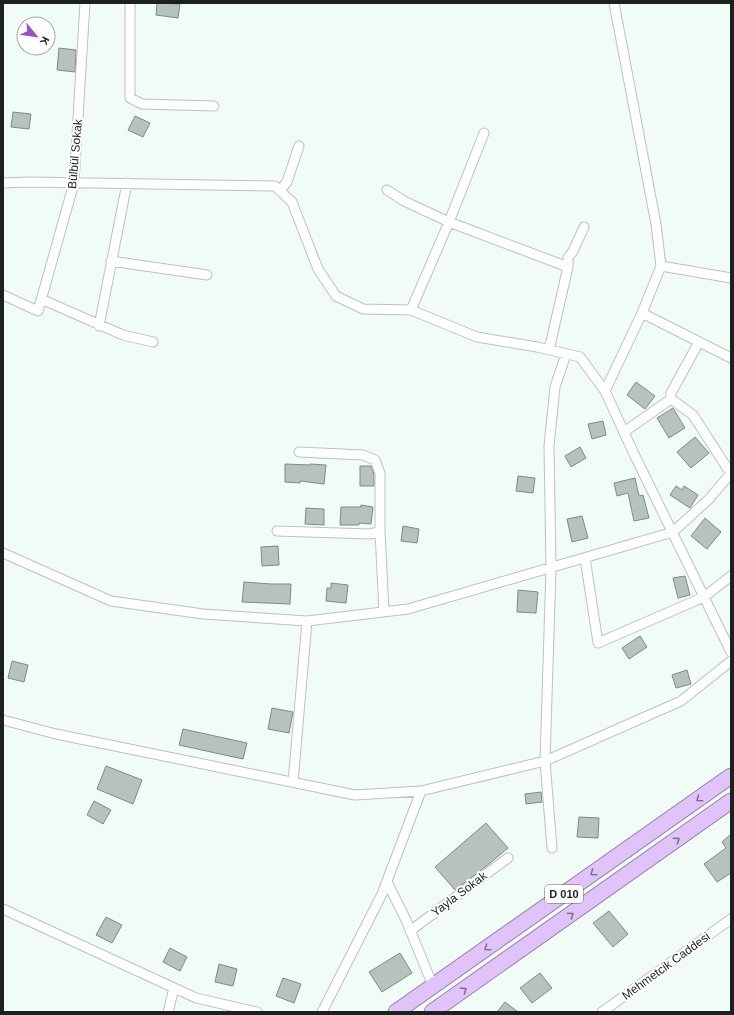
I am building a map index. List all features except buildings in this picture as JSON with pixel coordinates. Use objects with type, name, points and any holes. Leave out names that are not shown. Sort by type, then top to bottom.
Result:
[{"type":"highway","name":"D 010","points":[[396,1012],[731,776]]},
{"type":"highway","name":"D 010","points":[[432,1012],[731,801]]},
{"type":"street","name":"Bülbül Sokak","points":[[41,299],[74,183],[85,3]]},
{"type":"street","points":[[130,3],[130,98],[142,104],[214,106]]},
{"type":"street","points":[[605,391],[642,313],[661,266],[656,224],[614,3]]},
{"type":"street","points":[[411,310],[449,222],[484,133]]},
{"type":"street","points":[[280,191],[287,182],[299,146]]},
{"type":"street","points":[[3,183],[127,183],[275,186],[292,202],[318,269],[336,296],[363,309],[411,310],[477,337],[580,357],[605,391],[731,652]]},
{"type":"street","points":[[99,326],[127,183]]},
{"type":"street","points":[[387,190],[404,201],[449,222],[568,267]]},
{"type":"street","points":[[549,350],[568,267],[568,258],[574,251],[584,227]]},
{"type":"street","points":[[111,261],[207,275]]},
{"type":"street","points":[[661,266],[731,278]]},
{"type":"street","points":[[3,295],[38,311],[41,299],[99,326],[123,335],[153,342]]},
{"type":"street","points":[[642,313],[731,358]]},
{"type":"street","points":[[624,432],[671,399],[672,394],[699,342]]},
{"type":"street","points":[[552,848],[545,761],[551,568],[549,446],[555,387],[566,354]]},
{"type":"street","points":[[3,553],[111,601],[203,614],[307,621],[408,610],[672,532],[708,499],[731,473],[693,415],[671,399]]},
{"type":"street","points":[[299,452],[363,455],[375,460],[380,473],[380,532],[384,612]]},
{"type":"street","points":[[277,531],[369,534],[380,532]]},
{"type":"street","points":[[585,558],[598,643],[704,598],[731,576]]},
{"type":"street","points":[[293,782],[307,621]]},
{"type":"street","points":[[3,720],[56,734],[355,795],[421,791],[545,761],[681,701],[731,661]]},
{"type":"street","points":[[322,1012],[382,894],[421,791]]},
{"type":"street","name":"Yayla Sokak","points":[[410,931],[508,858]]},
{"type":"street","points":[[387,882],[410,931],[433,986]]},
{"type":"street","points":[[3,909],[196,998],[257,1012]]},
{"type":"street","name":"Mehmetcik Caddesi","points":[[602,1012],[731,919]]},
{"type":"street","points":[[168,1012],[174,988]]}]
